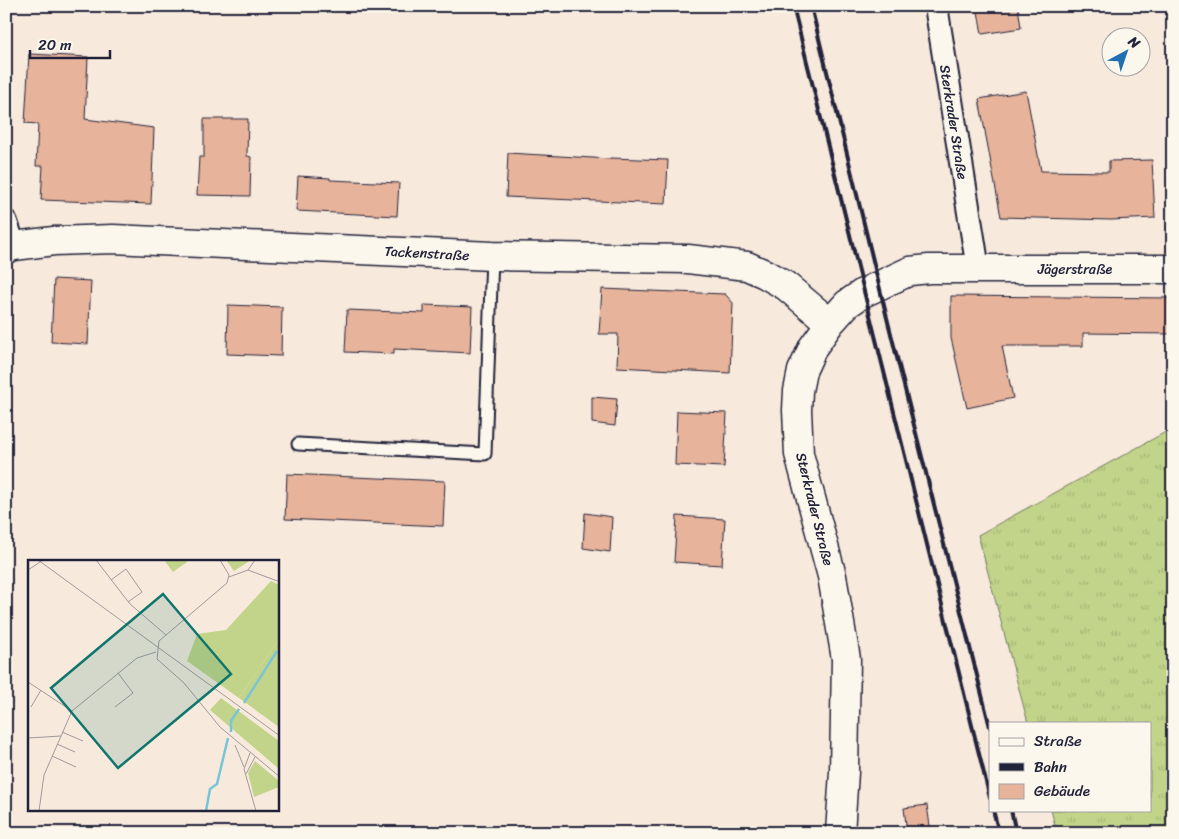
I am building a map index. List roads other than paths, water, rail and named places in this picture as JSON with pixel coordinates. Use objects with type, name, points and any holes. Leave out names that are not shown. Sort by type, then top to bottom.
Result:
[{"type":"main road","name":"Tackenstraße","points":[[9,239],[54,241],[113,240],[492,256],[688,259],[746,266],[765,274],[786,286],[830,324]]},
{"type":"main road","name":"Jägerstraße","points":[[978,269],[1173,269]]},
{"type":"main road","name":"Sterkrader Straße","points":[[840,833],[844,772],[846,659],[832,576],[799,454],[796,410],[802,371],[813,347],[830,324],[848,304],[863,293],[910,271],[978,269]]},
{"type":"street","name":"Sterkrader Straße","points":[[936,6],[978,269]]},
{"type":"lane","points":[[298,444],[484,454],[492,256]]},
{"type":"railway","points":[[793,6],[989,794]]},
{"type":"railway","points":[[811,6],[989,723]]},
{"type":"railway","points":[[994,812],[999,833]]},
{"type":"railway","points":[[1011,812],[1016,833]]}]
